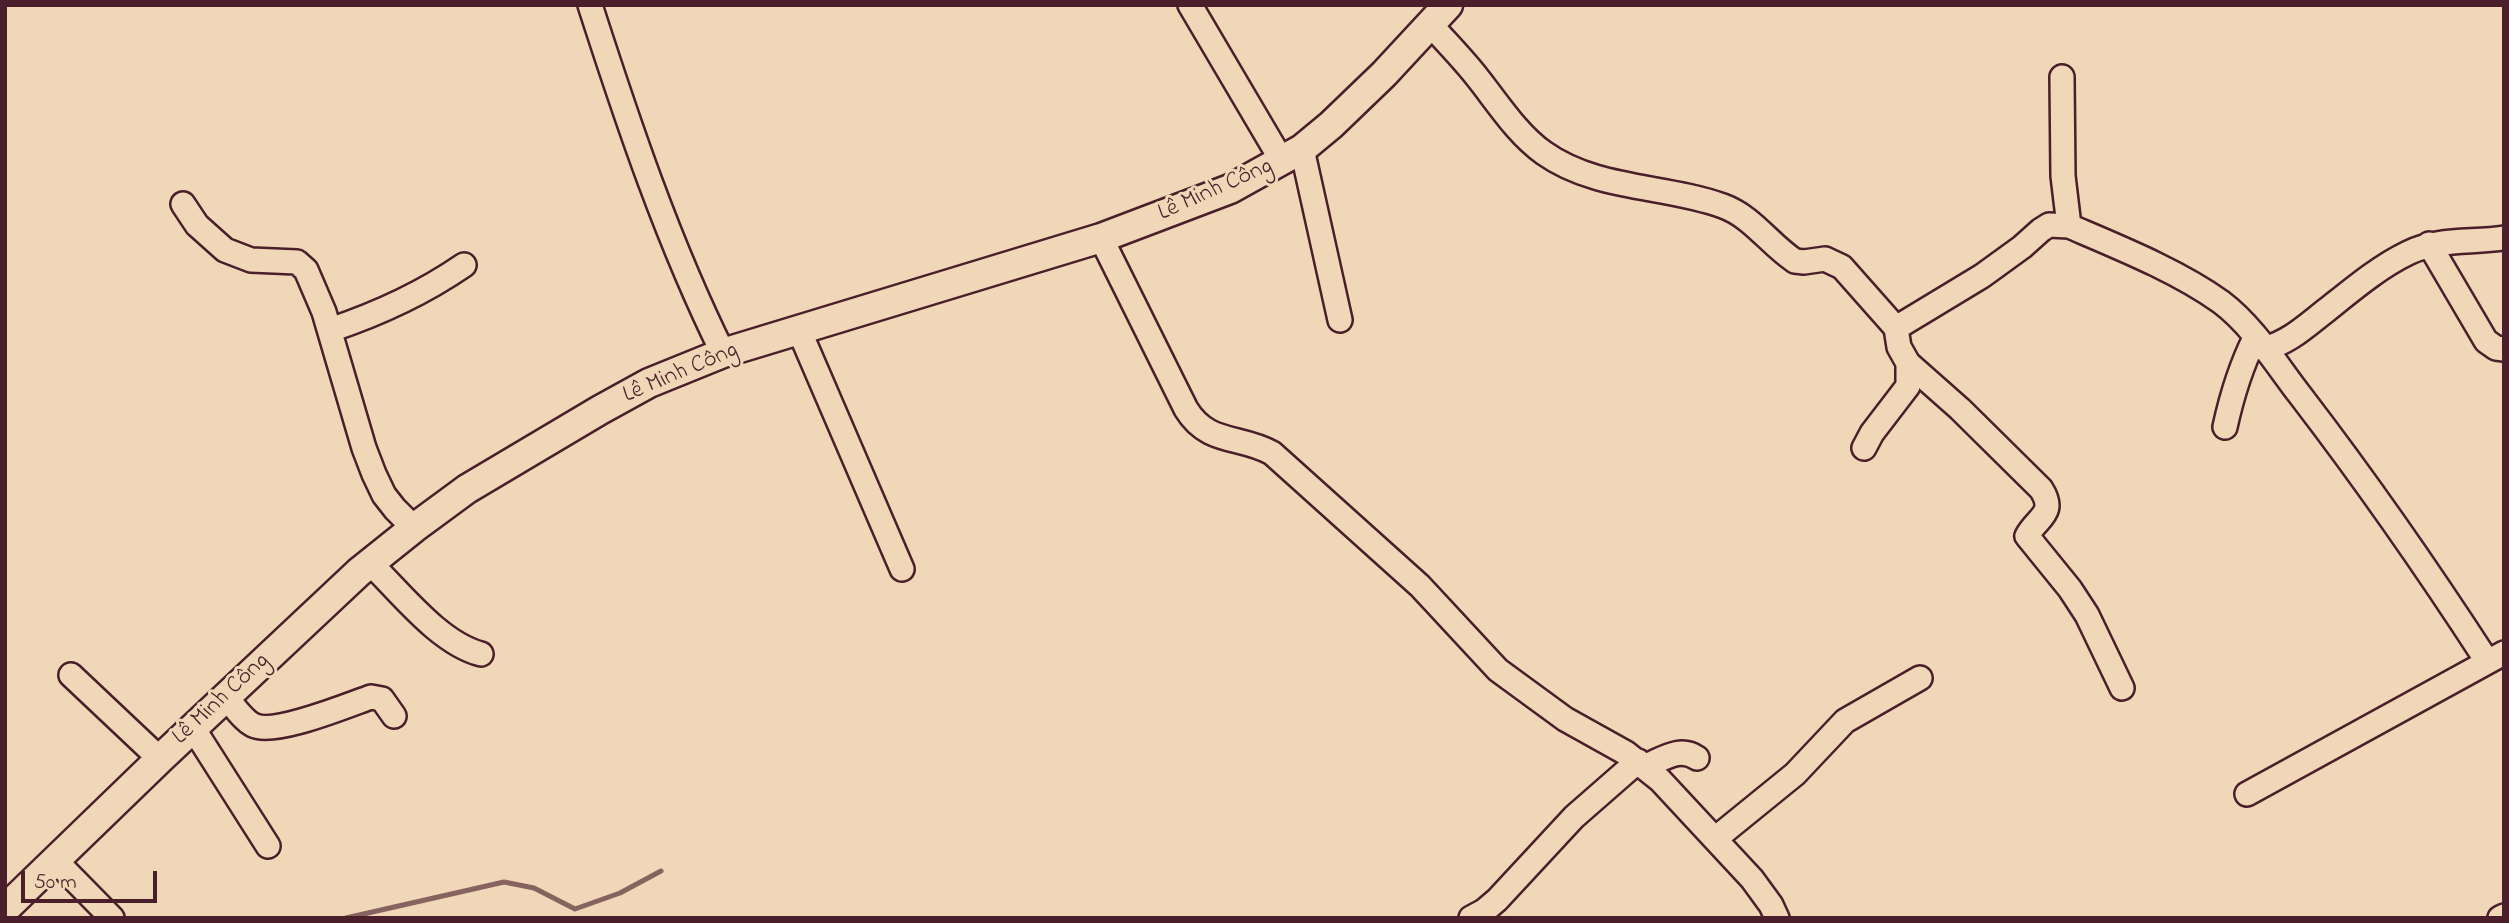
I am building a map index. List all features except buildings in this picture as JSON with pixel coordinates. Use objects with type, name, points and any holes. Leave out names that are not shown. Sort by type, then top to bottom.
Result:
[{"type":"main road","name":"Lê Minh Công","points":[[5,909],[193,727],[370,563],[467,489],[649,383],[723,353],[1101,238],[1230,189],[1292,155],[1376,82],[1439,12]]},
{"type":"street","points":[[590,5],[618,91],[686,272],[723,353]]},
{"type":"street","points":[[1190,5],[1292,155],[1340,320]]},
{"type":"street","points":[[1439,12],[1474,73],[1518,129],[1545,154],[1570,168],[1595,177],[1732,209],[1748,219],[1795,261],[1825,259],[1842,267],[1896,328],[1899,347],[1908,363],[1960,409],[2041,489],[2048,505],[2045,514],[2027,536],[2080,603],[2122,688]]},
{"type":"street","points":[[2062,77],[2063,176],[2069,226]]},
{"type":"street","points":[[183,204],[197,225],[225,250],[251,260],[297,262],[306,270],[322,304],[374,474],[390,502],[414,528]]},
{"type":"street","points":[[1896,328],[1982,276],[2049,225],[2069,226],[2177,274],[2238,317],[2495,657],[2247,794]]},
{"type":"street","points":[[1101,238],[1186,408],[1201,428],[1223,438],[1262,447],[1279,458],[1428,593],[1498,670],[1565,719],[1642,764],[1752,879],[1777,918]]},
{"type":"street","points":[[2225,427],[2246,356],[2260,344],[2287,341],[2393,260],[2429,244],[2504,238]]},
{"type":"street","points":[[2429,244],[2486,341],[2504,349]]},
{"type":"street","points":[[330,330],[401,303],[439,283],[464,265]]},
{"type":"street","points":[[799,330],[902,569]]},
{"type":"street","points":[[1864,448],[1872,433],[1908,386],[1908,363]]},
{"type":"street","points":[[370,563],[422,616],[468,651],[481,654]]},
{"type":"street","points":[[71,675],[160,759]]},
{"type":"street","points":[[1715,839],[1795,774],[1845,721],[1920,678]]},
{"type":"street","points":[[226,697],[253,725],[266,727],[291,724],[371,696],[382,699],[394,716]]},
{"type":"street","points":[[193,727],[268,846]]},
{"type":"street","points":[[1471,918],[1497,900],[1574,817],[1642,764],[1681,751],[1696,758]]},
{"type":"street","points":[[55,860],[112,918]]},
{"type":"waterway","points":[[346,918],[504,882],[534,888],[575,909],[620,893],[661,871]]}]
